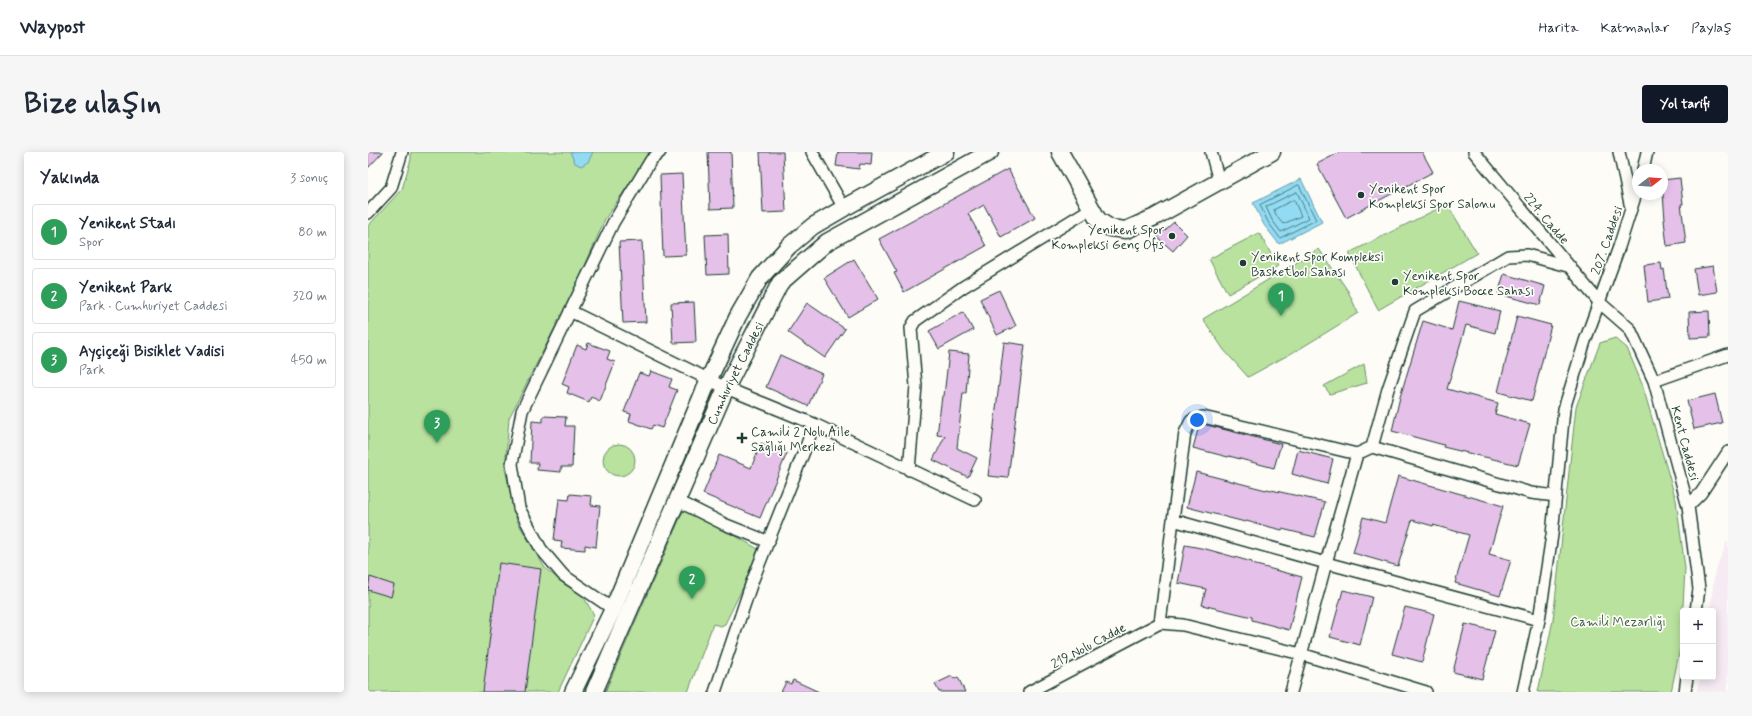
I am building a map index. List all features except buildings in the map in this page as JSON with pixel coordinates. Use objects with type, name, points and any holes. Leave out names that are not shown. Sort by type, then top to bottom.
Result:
[{"type":"street","points":[[368,213],[391,188],[402,152]]},
{"type":"street","points":[[613,609],[563,575],[541,549],[519,508],[512,464],[522,411],[613,222],[652,160],[660,152]]},
{"type":"street","points":[[812,152],[844,208]]},
{"type":"street","name":"Cumhuriyet Caddesi","points":[[573,692],[613,609],[709,379],[738,316],[760,278],[789,246],[813,226],[946,152]]},
{"type":"street","name":"Cumhuriyet Caddesi","points":[[594,692],[726,388],[780,283],[827,242],[990,152]]},
{"type":"street","points":[[1060,152],[1098,220],[1110,228],[1126,230],[1155,217],[1272,152]]},
{"type":"street","points":[[1211,152],[1219,181]]},
{"type":"street","name":"224. Cadde","points":[[1474,152],[1599,302]]},
{"type":"street","points":[[1619,152],[1631,210]]},
{"type":"street","points":[[1644,164],[1647,152]]},
{"type":"street","name":"207. Caddesi","points":[[1523,692],[1539,620],[1556,496],[1564,408],[1634,200]]},
{"type":"street","points":[[909,470],[916,386],[911,328],[915,321],[964,287],[1092,208]]},
{"type":"street","points":[[1372,446],[1388,389],[1415,311],[1508,256],[1527,255],[1571,267]]},
{"type":"street","name":"Kent Caddesi","points":[[1599,302],[1630,329],[1654,382],[1688,506],[1699,589],[1696,608]]},
{"type":"street","points":[[570,311],[726,388],[814,424],[975,500]]},
{"type":"street","points":[[1654,382],[1728,355]]},
{"type":"street","points":[[1426,692],[1301,654],[1183,625],[1160,623],[1185,434],[1192,421],[1203,417],[1357,454],[1372,446],[1530,493],[1556,496]]},
{"type":"street","points":[[715,692],[752,582],[769,542],[814,424]]},
{"type":"street","points":[[1688,506],[1701,493],[1728,452]]},
{"type":"street","points":[[1291,692],[1357,454]]},
{"type":"street","points":[[678,501],[724,524],[769,542]]},
{"type":"street","points":[[1173,520],[1539,620]]},
{"type":"street","name":"219 Nolu Cadde","points":[[1029,692],[1160,623]]},
{"type":"street","points":[[1685,692],[1687,680]]},
{"type":"shaded area","points":[[1728,540],[1728,692],[1697,692],[1699,680],[1716,680],[1716,608],[1710,608],[1715,571]]},
{"type":"green space","points":[[411,152],[651,152],[605,219],[579,280],[509,418],[505,469],[517,521],[545,568],[564,584],[583,596],[594,615],[558,692],[368,692],[368,226],[402,189],[411,159]]},
{"type":"green space","name":"Yenikent Spor Kompleksi Bocce Sahası","points":[[1447,204],[1477,253],[1378,310],[1349,253]]},
{"type":"green space","name":"Yenikent Spor Kompleksi Basketbol Sahası","points":[[1259,233],[1278,266],[1228,294],[1209,259]]},
{"type":"green space","points":[[1319,249],[1348,291],[1358,313],[1301,348],[1248,377],[1224,350],[1203,319]]},
{"type":"green space","name":"Camili Mezarlığı","points":[[1615,338],[1627,348],[1642,384],[1676,500],[1685,568],[1683,608],[1680,608],[1680,649],[1671,692],[1538,692],[1553,620],[1576,407],[1600,343]]},
{"type":"green space","points":[[1364,364],[1367,383],[1330,394],[1324,386]]},
{"type":"green space","points":[[616,444],[622,444],[632,451],[635,460],[634,466],[628,473],[622,476],[616,476],[606,469],[603,463],[603,457],[610,447]]},
{"type":"green space","points":[[684,509],[715,524],[758,549],[746,581],[725,624],[721,626],[713,624],[688,692],[605,692]]},
{"type":"water","points":[[570,152],[593,152],[588,162],[581,166],[575,163]]},
{"type":"water","points":[[1301,179],[1322,222],[1279,244],[1264,225],[1253,203]]},
{"type":"place","name":"Yenikent Spor Kompleksi Spor Salonu","points":[[1361,195]]},
{"type":"place","name":"Yenikent Spor Kompleksi Genç Ofis","points":[[1172,236]]},
{"type":"place","name":"Yenikent Spor Kompleksi Basketbol Sahası","points":[[1243,263]]},
{"type":"place","name":"Yenikent Spor Kompleksi Bocce Sahası","points":[[1395,282]]},
{"type":"place","name":"Yenikent Stadı","points":[[1281,316]]},
{"type":"place","name":"Camili 2 Nolu Aile Sağlığı Merkezi","points":[[742,438]]},
{"type":"place","name":"Ayçiçeği Bisiklet Vadisi","points":[[437,443]]},
{"type":"place","name":"Yenikent Park","points":[[692,599]]}]
